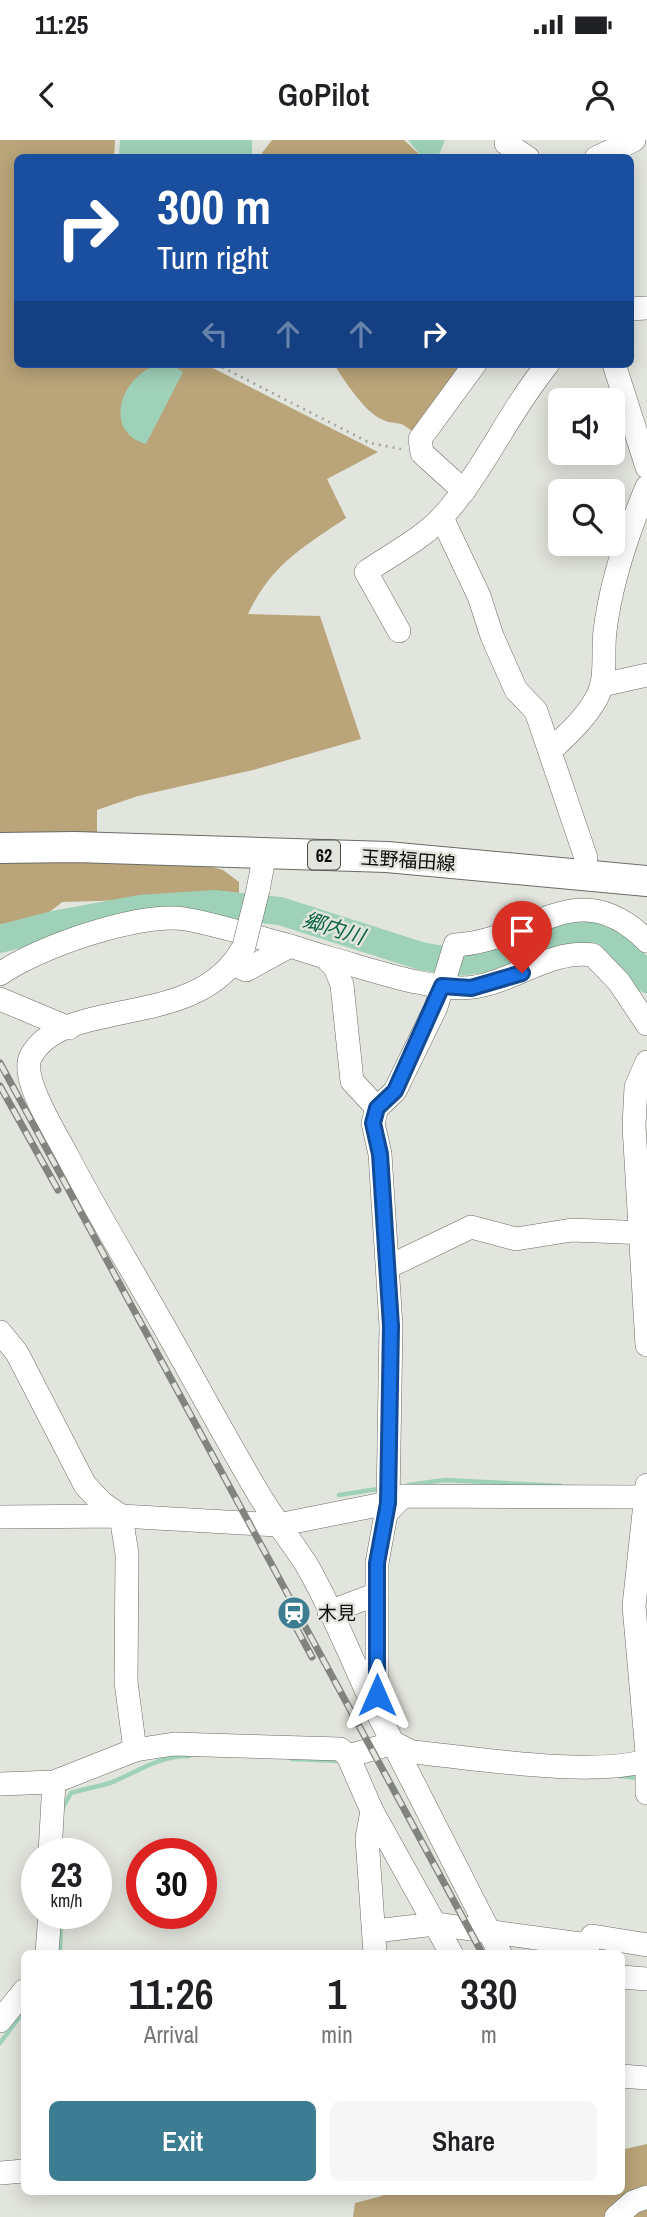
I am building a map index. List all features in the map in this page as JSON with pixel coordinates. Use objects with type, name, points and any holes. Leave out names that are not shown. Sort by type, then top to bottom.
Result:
[{"type":"main road","name":"玉野福田線","points":[[0,848],[387,856],[647,881]]},
{"type":"street","points":[[604,154],[634,140]]},
{"type":"street","points":[[464,492],[422,453],[420,439],[472,368]]},
{"type":"street","points":[[399,631],[366,572],[442,518],[464,492],[545,368]]},
{"type":"street","points":[[615,368],[647,467]]},
{"type":"street","points":[[550,751],[589,709],[602,685],[604,631],[623,543],[647,487]]},
{"type":"street","points":[[442,518],[479,596],[492,636],[516,691],[536,711],[586,858]]},
{"type":"street","points":[[602,685],[647,675]]},
{"type":"street","points":[[265,853],[258,890],[239,955],[213,984],[191,996],[69,1028],[40,1044],[30,1058],[29,1079],[74,1168],[262,1500],[307,1566],[370,1698],[494,1943]]},
{"type":"street","points":[[370,1698],[377,1695],[377,1563],[388,1507],[391,1339],[380,1154],[373,1123],[377,1108],[395,1091],[443,984],[455,946],[481,944],[595,900],[619,916],[647,941]]},
{"type":"street","points":[[0,974],[27,956],[79,938],[135,923],[182,918],[325,957],[347,974],[471,988],[501,981],[567,954],[593,956],[605,964],[620,982],[647,1024]]},
{"type":"street","points":[[239,955],[246,970],[290,946]]},
{"type":"street","points":[[347,974],[352,1081],[377,1108]]},
{"type":"street","points":[[0,999],[69,1028]]},
{"type":"street","points":[[647,1062],[636,1087],[647,1345]]},
{"type":"street","points":[[388,1267],[471,1227],[516,1240],[572,1230],[643,1233]]},
{"type":"street","points":[[0,1332],[17,1353],[85,1485],[102,1503],[121,1516],[127,1554],[127,1682],[135,1750]]},
{"type":"street","points":[[0,1517],[121,1516],[278,1525],[388,1507],[403,1496],[646,1496],[634,1606],[647,1768],[632,1765],[562,1765],[412,1752],[394,1743],[348,1756]]},
{"type":"street","points":[[329,1612],[377,1594]]},
{"type":"street","points":[[0,1784],[54,1782],[135,1750],[174,1744],[290,1745],[340,1749],[348,1756],[372,1811],[449,1950]]},
{"type":"street","points":[[51,1838],[54,1782]]},
{"type":"street","points":[[372,1811],[367,1838],[375,1942],[435,1924],[494,1943],[587,1949],[592,1936],[647,1945]]},
{"type":"street","points":[[47,1950],[49,1929]]},
{"type":"street","points":[[625,1978],[647,1979]]},
{"type":"street","points":[[0,2021],[21,1996]]},
{"type":"street","points":[[625,2076],[647,2078]]},
{"type":"street","points":[[0,2173],[21,2171]]},
{"type":"street","points":[[617,2217],[633,2202],[647,2197]]},
{"type":"path","points":[[224,368],[370,443],[422,453]]},
{"type":"shaded area","points":[[0,140],[115,140],[114,154],[14,154],[14,368],[213,368],[378,452],[327,479],[346,518],[290,558],[267,582],[248,614],[320,616],[361,739],[253,770],[138,796],[97,810],[97,835],[223,870],[239,882],[239,897],[62,902],[34,920],[0,924]]},
{"type":"shaded area","points":[[120,140],[252,140],[252,154],[119,154]]},
{"type":"shaded area","points":[[272,140],[404,140],[419,154],[261,154]]},
{"type":"shaded area","points":[[408,140],[445,140],[439,154],[420,154]]},
{"type":"shaded area","points":[[150,368],[177,368],[183,372],[146,444],[133,438],[121,419],[124,395],[139,375]]},
{"type":"shaded area","points":[[337,368],[460,368],[415,434],[401,424],[374,415]]},
{"type":"shaded area","points":[[647,2144],[647,2217],[353,2217],[355,2203],[382,2195],[625,2195],[625,2149]]},
{"type":"waterway","name":"郷内川","points":[[0,939],[53,925],[140,909],[214,904],[280,911],[421,956],[455,962],[500,957],[568,933],[604,936],[633,961],[647,979]]},
{"type":"waterway","points":[[408,1485],[445,1480],[561,1486]]},
{"type":"waterway","points":[[339,1495],[378,1489]]},
{"type":"waterway","points":[[63,1807],[71,1793],[110,1783],[157,1762],[189,1756]]},
{"type":"waterway","points":[[292,1759],[339,1761]]},
{"type":"waterway","points":[[619,1776],[638,1778]]},
{"type":"waterway","points":[[60,1950],[61,1929]]},
{"type":"waterway","points":[[0,2043],[21,2015]]},
{"type":"railway","points":[[0,1063],[480,1950]]},
{"type":"railway","points":[[0,1086],[58,1190]]},
{"type":"railway","points":[[284,1605],[312,1657]]},
{"type":"place","name":"木見","points":[[294,1613]]},
{"type":"route","points":[[377,1695],[377,1563],[388,1503],[391,1326],[380,1154],[373,1123],[377,1108],[395,1091],[436,1007],[442,986],[471,988],[522,973]]}]
